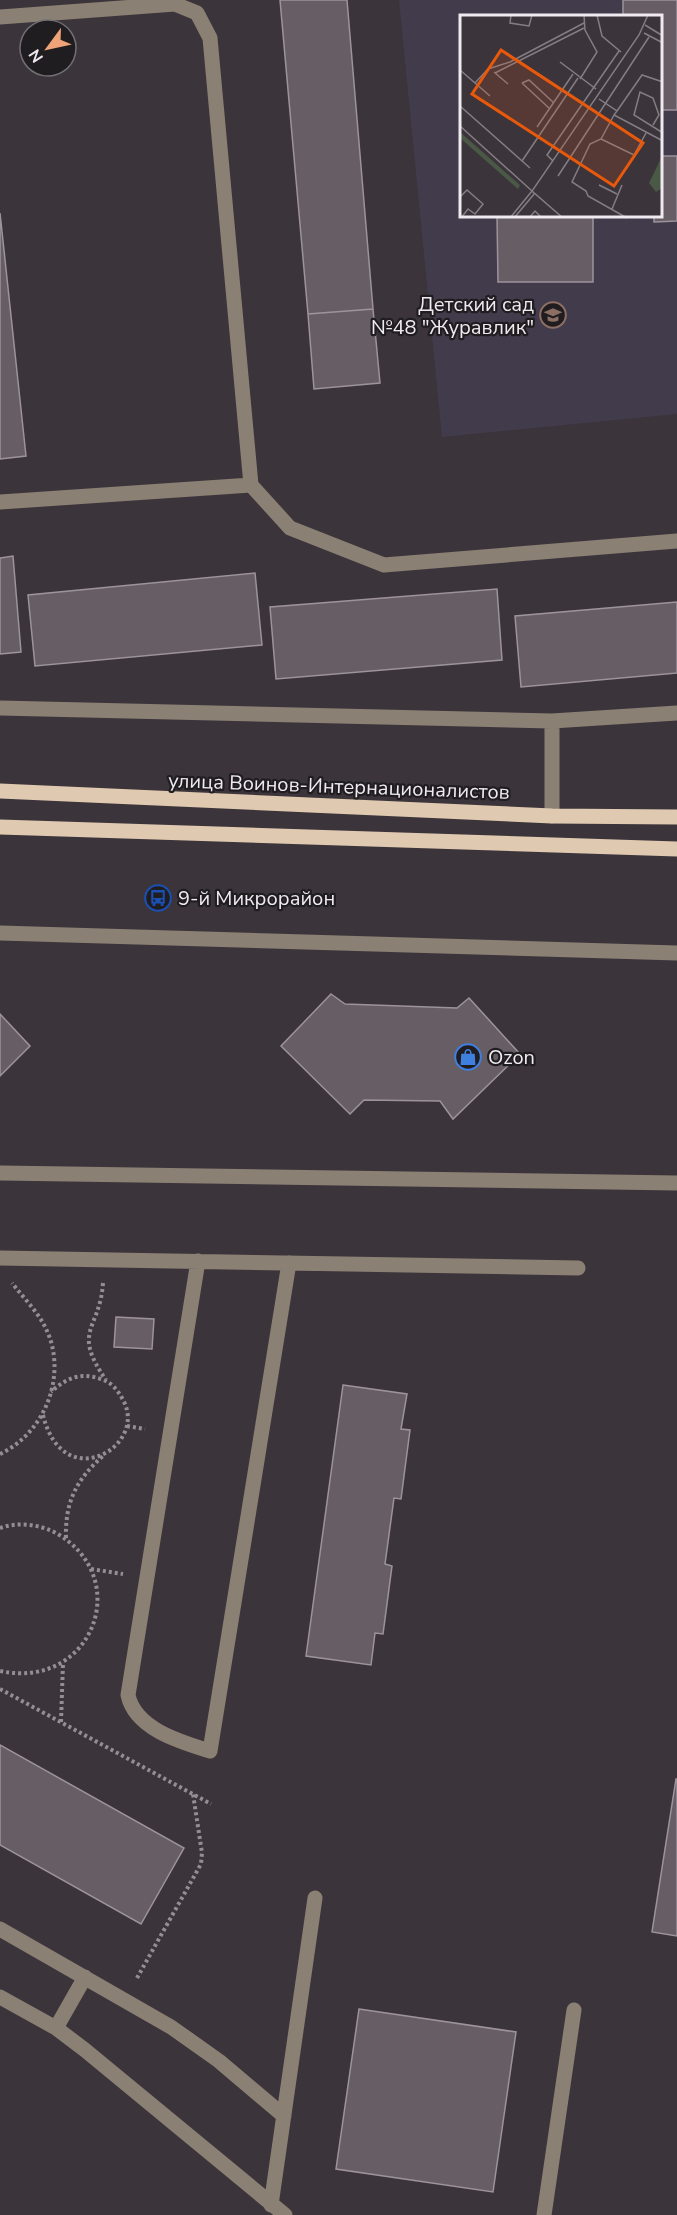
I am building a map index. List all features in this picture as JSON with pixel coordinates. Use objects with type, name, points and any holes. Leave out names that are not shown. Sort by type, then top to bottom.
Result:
[{"type":"main road","name":"улица Воинов-Интернационалистов","points":[[0,791],[552,816],[677,818]]},
{"type":"main road","points":[[0,827],[677,849]]},
{"type":"lane","points":[[0,17],[175,4],[198,13],[210,39],[251,485],[290,528],[384,565],[677,541]]},
{"type":"lane","points":[[0,502],[251,485]]},
{"type":"lane","points":[[0,708],[552,722],[677,713]]},
{"type":"lane","points":[[552,722],[552,816]]},
{"type":"lane","points":[[0,933],[677,953]]},
{"type":"lane","points":[[0,1173],[677,1183]]},
{"type":"lane","points":[[0,1258],[578,1268]]},
{"type":"lane","points":[[198,1261],[128,1695],[133,1709],[145,1723],[210,1751],[290,1263]]},
{"type":"lane","points":[[272,2205],[315,1898]]},
{"type":"lane","points":[[0,1929],[191,2040],[284,2116]]},
{"type":"lane","points":[[56,2028],[85,1977]]},
{"type":"lane","points":[[0,1997],[56,2028],[85,2050],[285,2215]]},
{"type":"lane","points":[[544,2215],[574,2010]]},
{"type":"path","points":[[66,1539],[65,1519],[69,1501],[77,1483],[103,1456],[116,1447],[124,1434],[128,1416],[118,1390],[106,1380],[95,1364],[88,1340],[92,1319],[100,1300],[105,1260]]},
{"type":"path","points":[[0,1454],[27,1435],[43,1415],[54,1376],[53,1352],[44,1324],[7,1277]]},
{"type":"path","points":[[51,1392],[63,1382],[76,1376],[92,1376],[106,1380]]},
{"type":"path","points":[[43,1415],[48,1436],[62,1452],[82,1459],[103,1456]]},
{"type":"path","points":[[0,1528],[28,1525],[48,1529],[66,1539],[81,1552],[91,1569],[97,1600],[90,1632],[79,1650],[63,1663],[41,1673],[18,1675],[0,1671]]},
{"type":"path","points":[[61,1722],[63,1663]]},
{"type":"path","points":[[0,1689],[211,1804]]},
{"type":"path","points":[[125,2000],[201,1864],[202,1853],[193,1794]]},
{"type":"shaded area","name":"Детский сад №48 \"Журавлик\"","points":[[399,0],[677,0],[677,414],[442,437]]},
{"type":"building","points":[[280,0],[347,0],[373,309],[308,314]]},
{"type":"building","points":[[623,0],[677,0],[677,110],[662,110],[662,15],[623,15]]},
{"type":"building","points":[[662,156],[677,156],[677,221],[654,222],[654,218],[662,218]]},
{"type":"building","points":[[0,213],[26,456],[0,459]]},
{"type":"building","points":[[497,218],[593,218],[593,282],[498,282]]},
{"type":"building","points":[[373,309],[380,383],[314,389],[308,314]]},
{"type":"building","points":[[13,556],[21,652],[0,654],[0,558]]},
{"type":"building","points":[[255,573],[262,645],[35,666],[28,595]]},
{"type":"building","points":[[497,589],[502,660],[276,679],[270,607]]},
{"type":"building","points":[[677,602],[677,673],[521,687],[515,616]]},
{"type":"building","points":[[331,994],[345,1004],[457,1008],[469,998],[520,1054],[453,1119],[440,1101],[364,1100],[350,1114],[281,1046]]},
{"type":"building","points":[[0,1014],[30,1046],[0,1076]]},
{"type":"building","points":[[116,1317],[154,1319],[152,1349],[114,1347]]},
{"type":"building","points":[[343,1385],[407,1394],[401,1429],[410,1430],[401,1499],[394,1498],[385,1564],[392,1566],[383,1634],[375,1633],[371,1665],[306,1656]]},
{"type":"building","points":[[0,1745],[184,1848],[141,1924],[0,1845]]},
{"type":"building","points":[[677,1779],[677,1936],[652,1932]]},
{"type":"building","points":[[359,2009],[516,2032],[493,2192],[336,2169]]},
{"type":"place","name":"Детский сад №48 \"Журавлик\"","points":[[553,315]]},
{"type":"place","name":"9-й Микрорайон","points":[[158,898]]},
{"type":"place","name":"Ozon","points":[[468,1057]]}]
